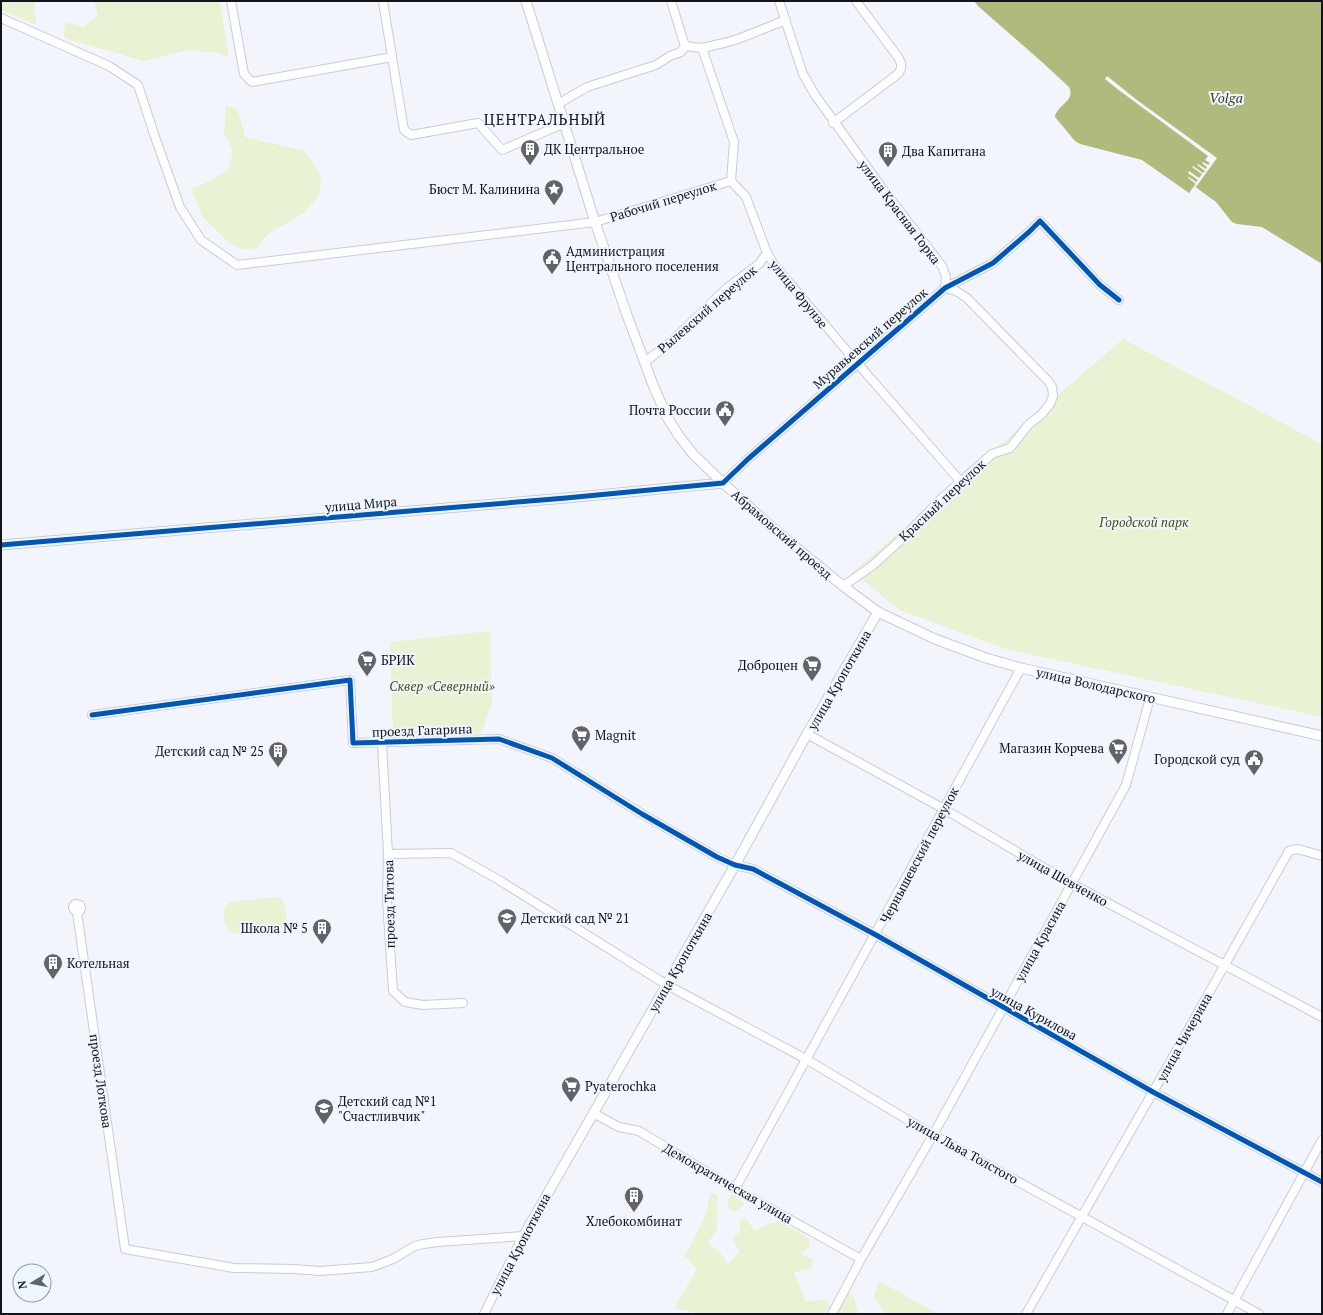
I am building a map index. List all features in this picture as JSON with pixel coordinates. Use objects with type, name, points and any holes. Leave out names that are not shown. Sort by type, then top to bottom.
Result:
[{"type":"street","points":[[231,1],[244,74],[252,82],[392,57]]},
{"type":"street","name":"Абрамовский проезд","points":[[526,1],[595,222],[653,385],[667,417],[693,454],[723,483],[775,530],[843,586],[878,612]]},
{"type":"street","points":[[671,1],[686,46]]},
{"type":"street","name":"улица Красная Горка","points":[[779,1],[803,74],[815,95],[833,123],[884,192],[942,266],[946,278],[945,288]]},
{"type":"street","points":[[833,123],[898,74],[901,69],[901,63],[895,52],[856,1]]},
{"type":"street","points":[[383,2],[404,130],[411,135],[478,123],[502,150],[565,124]]},
{"type":"street","name":"Рабочий переулок","points":[[1,18],[109,66],[138,85],[180,207],[201,240],[238,265],[595,222],[731,181]]},
{"type":"street","points":[[686,46],[702,48],[738,39],[786,20]]},
{"type":"street","points":[[558,104],[587,87],[656,65],[670,56],[681,52],[686,46]]},
{"type":"street","points":[[702,48],[734,142],[731,181]]},
{"type":"street","name":"улица Фрунзе","points":[[731,181],[746,197],[767,253],[775,266],[961,482]]},
{"type":"street","name":"Муравьевский переулок","points":[[723,483],[748,459],[945,288],[993,262],[1040,221],[1100,285],[1119,300]]},
{"type":"street","name":"Рылевский переулок","points":[[645,362],[671,342],[728,288],[759,264],[767,253]]},
{"type":"street","name":"Красный переулок","points":[[843,586],[872,566],[904,537],[941,499],[992,454],[1010,448],[1029,424],[1041,415],[1050,404],[1053,396],[1052,387],[1048,381],[967,298],[956,291],[945,288]]},
{"type":"street","name":"улица Мира","points":[[1,545],[566,498],[723,483]]},
{"type":"street","name":"улица Володарского","points":[[878,612],[935,639],[986,658],[1021,668],[1322,736]]},
{"type":"street","name":"улица Кропоткина","points":[[484,1314],[522,1239],[735,865],[807,734],[878,612]]},
{"type":"street","name":"Чернышевский переулок","points":[[735,1189],[876,935],[1021,668]]},
{"type":"street","name":"проезд Гагарина","points":[[92,715],[350,680],[353,744],[499,739],[552,758],[642,814],[717,857],[735,865]]},
{"type":"street","name":"улица Красина","points":[[832,1314],[861,1260],[933,1135],[1126,785],[1150,698]]},
{"type":"street","name":"улица Шевченко","points":[[807,734],[944,809],[1072,884],[1322,1017]]},
{"type":"street","name":"проезд Титова","points":[[382,743],[388,854],[387,900],[393,991],[405,1002],[422,1005],[463,1003]]},
{"type":"street","name":"улица Чичерина","points":[[1026,1314],[1289,851],[1298,849],[1322,856]]},
{"type":"street","name":"улица Льва Толстого","points":[[388,854],[451,853],[499,880],[667,985],[806,1059],[933,1135],[1259,1314]]},
{"type":"street","name":"улица Курилова","points":[[735,865],[753,869],[876,935],[1153,1092],[1322,1182]]},
{"type":"street","name":"проезд Лоткова","points":[[77,912],[125,1250],[234,1268],[293,1268],[320,1271],[372,1267],[392,1259],[415,1246],[423,1244],[438,1242],[522,1239]]},
{"type":"street","name":"Демократическая улица","points":[[593,1113],[619,1127],[638,1131],[735,1189],[861,1260]]},
{"type":"street","points":[[1227,1314],[1322,1140]]},
{"type":"green space","points":[[1,1],[34,1],[36,25],[1,10]]},
{"type":"green space","points":[[94,1],[220,1],[229,58],[218,53],[187,50],[144,61],[64,38],[65,22],[84,27],[98,15]]},
{"type":"green space","points":[[226,105],[238,110],[245,137],[304,151],[321,176],[319,195],[305,212],[268,234],[255,249],[241,249],[231,244],[203,218],[191,189],[204,184],[228,170],[233,151],[224,133]]},
{"type":"green space","name":"Городской парк","points":[[1123,339],[1322,444],[1322,717],[1006,649],[899,610],[853,572]]},
{"type":"green space","name":"Сквер «Северный»","points":[[490,631],[492,700],[482,733],[393,738],[390,642]]},
{"type":"green space","points":[[274,897],[280,898],[284,902],[287,921],[280,929],[234,933],[229,930],[224,920],[224,910],[231,902]]},
{"type":"green space","points":[[711,1192],[717,1195],[717,1229],[708,1243],[719,1251],[728,1264],[739,1252],[733,1238],[740,1232],[739,1221],[745,1217],[754,1230],[778,1221],[810,1239],[809,1247],[801,1254],[813,1259],[812,1268],[794,1272],[805,1301],[826,1300],[830,1306],[825,1314],[701,1314],[674,1308],[697,1269],[685,1256],[705,1217]]},
{"type":"green space","points":[[732,1194],[740,1198],[744,1205],[735,1212],[729,1209],[727,1202]]},
{"type":"green space","points":[[879,1281],[938,1314],[885,1314],[874,1297]]},
{"type":"green space","points":[[848,1293],[854,1297],[859,1314],[836,1314]]},
{"type":"water","name":"Volga","points":[[974,1],[1322,1],[1322,264],[1262,227],[1232,222],[1216,202],[1194,186],[1189,193],[1142,160],[1080,144],[1075,141],[1055,117],[1056,113],[1070,96],[1069,87]]},
{"type":"pier","points":[[1107,76],[1137,100],[1217,158],[1196,187],[1194,186],[1196,184],[1188,178],[1189,177],[1196,182],[1198,180],[1188,173],[1189,171],[1199,178],[1202,174],[1192,167],[1193,166],[1203,173],[1205,171],[1197,165],[1198,164],[1206,169],[1207,167],[1202,163],[1203,162],[1208,165],[1210,163],[1205,160],[1208,156],[1116,88],[1105,79]]},
{"type":"cycle path","points":[[1,545],[566,498],[723,483],[748,459],[945,288],[993,263],[1040,221],[1100,285],[1119,300]]},
{"type":"cycle path","points":[[92,715],[350,680],[353,743],[499,739],[552,758],[642,814],[717,857],[735,865],[753,869],[876,935],[1153,1092],[1322,1182]]},
{"type":"place","name":"ДК Центральное","points":[[530,166]]},
{"type":"place","name":"Два Капитана","points":[[888,168]]},
{"type":"place","name":"Бюст М. Калинина","points":[[554,206]]},
{"type":"place","name":"Администрация Центрального поселения","points":[[552,275]]},
{"type":"place","name":"Почта России","points":[[725,427]]},
{"type":"place","name":"БРИК","points":[[367,677]]},
{"type":"place","name":"Доброцен","points":[[812,682]]},
{"type":"place","name":"Magnit","points":[[581,752]]},
{"type":"place","name":"Магазин Корчева","points":[[1118,765]]},
{"type":"place","name":"Детский сад № 25","points":[[278,768]]},
{"type":"place","name":"Городской суд","points":[[1254,776]]},
{"type":"place","name":"Детский сад № 21","points":[[507,935]]},
{"type":"place","name":"Школа № 5","points":[[322,945]]},
{"type":"place","name":"Котельная","points":[[53,980]]},
{"type":"place","name":"Pyaterochka","points":[[571,1103]]},
{"type":"place","name":"Детский сад №1 \"Счастливчик\"","points":[[324,1125]]},
{"type":"place","name":"Хлебокомбинат","points":[[634,1213]]},
{"type":"district","name":"ЦЕНТРАЛЬНЫЙ","points":[[545,119]]}]
